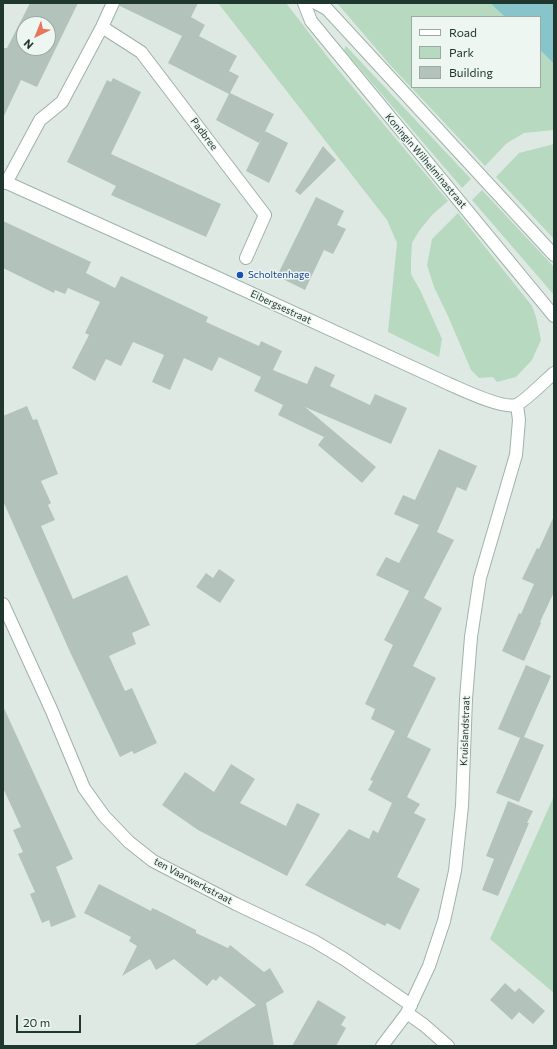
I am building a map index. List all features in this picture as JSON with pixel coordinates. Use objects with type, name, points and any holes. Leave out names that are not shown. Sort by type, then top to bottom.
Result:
[{"type":"street","points":[[5,182],[40,120],[62,102],[102,27],[113,3]]},
{"type":"street","name":"Koningin Wilhelminastraat","points":[[304,3],[311,21],[554,316]]},
{"type":"street","points":[[316,3],[327,9],[554,255]]},
{"type":"street","name":"Padbree","points":[[102,27],[141,52],[265,215],[246,258]]},
{"type":"street","name":"Eibergsestraat","points":[[5,182],[449,384],[485,399],[508,406],[517,405]]},
{"type":"street","points":[[517,405],[554,373]]},
{"type":"street","name":"Kruislandstraat","points":[[382,1046],[409,1009],[432,959],[444,921],[455,871],[462,806],[466,699],[471,637],[480,578],[516,455],[519,420],[517,405]]},
{"type":"street","name":"ten Vaarwerkstraat","points":[[3,604],[51,709],[84,788],[104,816],[129,842],[153,861],[236,904],[314,941],[344,959],[409,1009],[448,1046]]},
{"type":"green space","points":[[218,3],[286,3],[330,60],[448,201],[432,215],[419,231],[412,243],[411,274],[421,292],[442,339],[439,357],[388,332],[397,243],[387,220]]},
{"type":"green space","points":[[337,3],[490,3],[504,16],[411,16],[411,87]]},
{"type":"green space","points":[[346,46],[471,179],[462,188],[344,50]]},
{"type":"green space","points":[[541,51],[554,64],[554,130],[524,133],[507,143],[485,166],[412,88],[541,88]]},
{"type":"green space","points":[[554,144],[554,239],[496,177],[519,153]]},
{"type":"green space","points":[[482,190],[554,267],[554,295],[472,200]]},
{"type":"green space","points":[[458,213],[532,306],[536,317],[541,340],[532,360],[516,377],[497,382],[493,377],[479,378],[471,370],[434,287],[427,265],[432,239]]},
{"type":"green space","points":[[554,796],[554,993],[490,939]]},
{"type":"water","points":[[490,3],[554,3],[554,64],[541,51],[541,16],[504,16]]},
{"type":"building","points":[[30,3],[78,3],[56,48],[56,16],[23,16]]},
{"type":"building","points":[[120,3],[198,3],[191,17],[205,25],[199,36],[237,56],[229,71],[239,76],[230,93],[274,114],[259,143],[216,120],[229,94],[168,63],[182,36],[120,6]]},
{"type":"building","points":[[16,30],[16,56],[52,56],[37,87],[21,80],[3,118],[3,48],[7,48]]},
{"type":"building","points":[[113,78],[141,92],[111,154],[221,204],[206,237],[111,195],[116,186],[67,162],[107,80],[111,82]]},
{"type":"building","points":[[265,131],[288,143],[269,183],[246,171]]},
{"type":"building","points":[[323,146],[336,160],[300,195],[295,191]]},
{"type":"building","points":[[316,197],[344,211],[337,225],[346,229],[333,254],[324,250],[305,290],[277,276]]},
{"type":"building","points":[[3,221],[91,262],[86,273],[115,288],[121,276],[208,317],[206,322],[259,346],[261,341],[282,351],[273,370],[307,384],[315,366],[335,375],[330,386],[370,405],[375,394],[407,408],[391,444],[305,407],[376,467],[362,483],[318,445],[324,437],[278,415],[283,405],[254,391],[261,377],[219,357],[212,371],[184,358],[170,390],[152,382],[164,355],[133,342],[121,366],[106,359],[95,381],[72,368],[89,335],[85,333],[100,302],[68,288],[65,294],[55,290],[54,293],[3,268]]},
{"type":"building","points":[[27,406],[33,420],[37,419],[58,474],[41,481],[51,503],[48,505],[55,520],[41,526],[73,599],[127,575],[150,625],[132,633],[136,644],[109,656],[125,691],[132,688],[157,743],[134,754],[132,751],[120,757],[70,652],[3,501],[3,416]]},
{"type":"building","points":[[439,449],[477,466],[466,491],[457,487],[437,532],[454,540],[424,598],[442,608],[413,666],[436,678],[407,737],[431,749],[407,797],[420,804],[414,813],[426,819],[397,877],[420,889],[400,930],[387,923],[385,926],[305,885],[349,829],[369,839],[373,830],[378,833],[392,803],[368,790],[373,781],[370,780],[395,731],[371,719],[375,709],[365,704],[393,645],[384,640],[409,591],[376,575],[386,557],[399,563],[419,525],[394,514],[403,495],[415,500]]},
{"type":"building","points":[[554,516],[554,592],[524,661],[502,651],[534,584],[522,579],[537,548],[539,549]]},
{"type":"building","points":[[219,569],[235,580],[220,603],[196,587],[206,573],[213,578]]},
{"type":"building","points":[[526,665],[551,676],[524,737],[544,745],[519,802],[496,793],[520,738],[498,729]]},
{"type":"building","points":[[3,706],[73,859],[56,867],[76,917],[51,927],[49,920],[42,923],[30,894],[35,892],[18,854],[23,852],[13,830],[21,827],[3,788]]},
{"type":"building","points":[[231,764],[255,779],[240,803],[286,826],[297,803],[320,814],[287,876],[198,830],[162,805],[185,772],[214,792]]},
{"type":"building","points":[[508,801],[533,811],[498,896],[482,890],[494,859],[486,856]]},
{"type":"building","points":[[99,884],[151,911],[152,908],[157,910],[196,930],[196,933],[228,948],[230,945],[264,972],[270,968],[284,992],[266,1003],[274,1046],[193,1046],[256,1005],[220,976],[216,981],[213,979],[207,986],[174,959],[156,970],[150,959],[122,976],[137,946],[129,941],[131,937],[84,913]]},
{"type":"building","points":[[505,983],[515,992],[519,988],[545,1011],[533,1024],[519,1012],[512,1020],[490,1000]]},
{"type":"building","points":[[318,1000],[346,1017],[341,1025],[346,1028],[336,1046],[292,1046]]},
{"type":"place","name":"Scholtenhage","points":[[240,275]]}]
